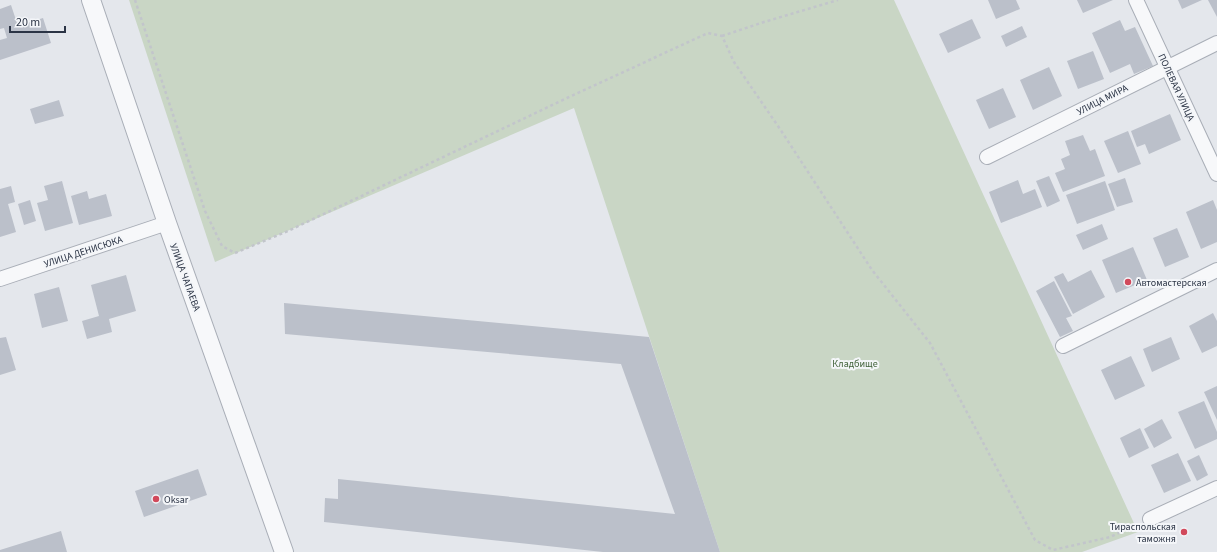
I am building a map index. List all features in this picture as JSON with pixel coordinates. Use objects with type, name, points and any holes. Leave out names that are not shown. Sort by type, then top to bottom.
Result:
[{"type":"street","name":"УЛИЦА ЧАПАЕВА","points":[[91,0],[167,224],[284,552]]},
{"type":"street","name":"ПОЛЕВАЯ УЛИЦА","points":[[1136,0],[1217,174]]},
{"type":"street","name":"УЛИЦА МИРА","points":[[987,157],[1217,43]]},
{"type":"street","name":"УЛИЦА ДЕНИСЮКА","points":[[0,279],[167,224]]},
{"type":"street","points":[[1063,346],[1217,270]]},
{"type":"street","points":[[1150,519],[1217,488]]},
{"type":"path","points":[[135,0],[205,211],[222,246],[235,254],[288,231],[567,98],[708,33],[722,36],[838,0]]},
{"type":"path","points":[[722,36],[734,62],[780,129],[872,270],[930,343],[1035,540],[1053,550],[1110,537],[1150,519]]},
{"type":"green space","name":"Кладбище","points":[[129,0],[894,0],[1138,532],[1082,552],[720,552],[574,108],[215,262]]},
{"type":"building","points":[[988,0],[1016,0],[1020,9],[996,19]]},
{"type":"building","points":[[1077,0],[1113,0],[1083,13]]},
{"type":"building","points":[[1178,0],[1202,0],[1182,9]]},
{"type":"building","points":[[1208,0],[1217,0],[1217,17]]},
{"type":"building","points":[[11,5],[18,26],[43,18],[51,43],[0,60],[0,40],[7,38],[4,28],[0,29],[0,9]]},
{"type":"building","points":[[972,19],[981,38],[948,53],[939,34]]},
{"type":"building","points":[[1120,20],[1125,31],[1135,27],[1153,66],[1134,74],[1130,64],[1110,73],[1092,33]]},
{"type":"building","points":[[1022,26],[1027,37],[1006,47],[1001,36]]},
{"type":"building","points":[[1093,51],[1104,79],[1078,89],[1067,61]]},
{"type":"building","points":[[1049,67],[1062,96],[1033,110],[1020,80]]},
{"type":"building","points":[[1003,88],[1016,117],[989,129],[976,100]]},
{"type":"building","points":[[59,100],[64,116],[35,124],[30,109]]},
{"type":"building","points":[[1170,114],[1181,140],[1149,154],[1145,144],[1137,147],[1131,131]]},
{"type":"building","points":[[1128,131],[1141,164],[1118,173],[1104,141]]},
{"type":"building","points":[[1083,135],[1090,151],[1095,149],[1105,176],[1063,192],[1055,173],[1065,169],[1061,159],[1070,155],[1065,141]]},
{"type":"building","points":[[1049,176],[1060,201],[1047,207],[1036,181]]},
{"type":"building","points":[[1125,178],[1133,202],[1117,207],[1108,184]]},
{"type":"building","points":[[1018,180],[1023,194],[1035,189],[1042,207],[1001,223],[989,192]]},
{"type":"building","points":[[62,181],[73,223],[45,231],[37,203],[48,200],[44,186]]},
{"type":"building","points":[[1105,181],[1115,210],[1077,224],[1066,195]]},
{"type":"building","points":[[11,186],[15,202],[8,204],[16,232],[0,237],[0,189]]},
{"type":"building","points":[[87,191],[89,199],[106,194],[112,216],[79,225],[71,196]]},
{"type":"building","points":[[30,200],[36,221],[24,225],[18,204]]},
{"type":"building","points":[[1213,200],[1217,210],[1217,242],[1201,249],[1186,212]]},
{"type":"building","points":[[1102,224],[1108,239],[1083,250],[1076,235]]},
{"type":"building","points":[[1177,228],[1189,257],[1165,267],[1153,238]]},
{"type":"building","points":[[1133,247],[1147,280],[1116,293],[1102,260]]},
{"type":"building","points":[[1091,270],[1105,297],[1073,314],[1054,277],[1063,273],[1068,282]]},
{"type":"building","points":[[126,275],[136,311],[109,319],[112,332],[87,339],[82,321],[99,316],[91,285]]},
{"type":"building","points":[[1054,281],[1072,316],[1066,318],[1073,331],[1060,337],[1036,291]]},
{"type":"building","points":[[59,287],[68,321],[42,328],[34,294]]},
{"type":"building","points":[[284,303],[649,337],[720,552],[603,552],[324,522],[325,498],[338,499],[338,479],[675,514],[621,364],[285,334]]},
{"type":"building","points":[[1213,313],[1217,321],[1217,346],[1202,353],[1189,326]]},
{"type":"building","points":[[6,337],[16,370],[0,375],[0,338]]},
{"type":"building","points":[[1171,337],[1180,359],[1152,372],[1143,349]]},
{"type":"building","points":[[1131,356],[1145,386],[1115,400],[1101,370]]},
{"type":"building","points":[[1217,386],[1217,420],[1204,392]]},
{"type":"building","points":[[1204,401],[1217,432],[1217,439],[1195,449],[1178,412]]},
{"type":"building","points":[[1162,419],[1172,438],[1154,448],[1144,429]]},
{"type":"building","points":[[1140,428],[1149,448],[1129,458],[1120,438]]},
{"type":"building","points":[[1178,453],[1191,481],[1164,493],[1151,465]]},
{"type":"building","points":[[1199,455],[1208,475],[1197,481],[1187,461]]},
{"type":"building","points":[[198,469],[207,495],[144,517],[135,491]]},
{"type":"building","points":[[61,531],[67,552],[0,552],[0,550]]},
{"type":"place","name":"Автомастерская","points":[[1128,282]]},
{"type":"place","name":"Oksar","points":[[156,499]]},
{"type":"place","name":"Тираспольская таможня","points":[[1184,532]]}]
